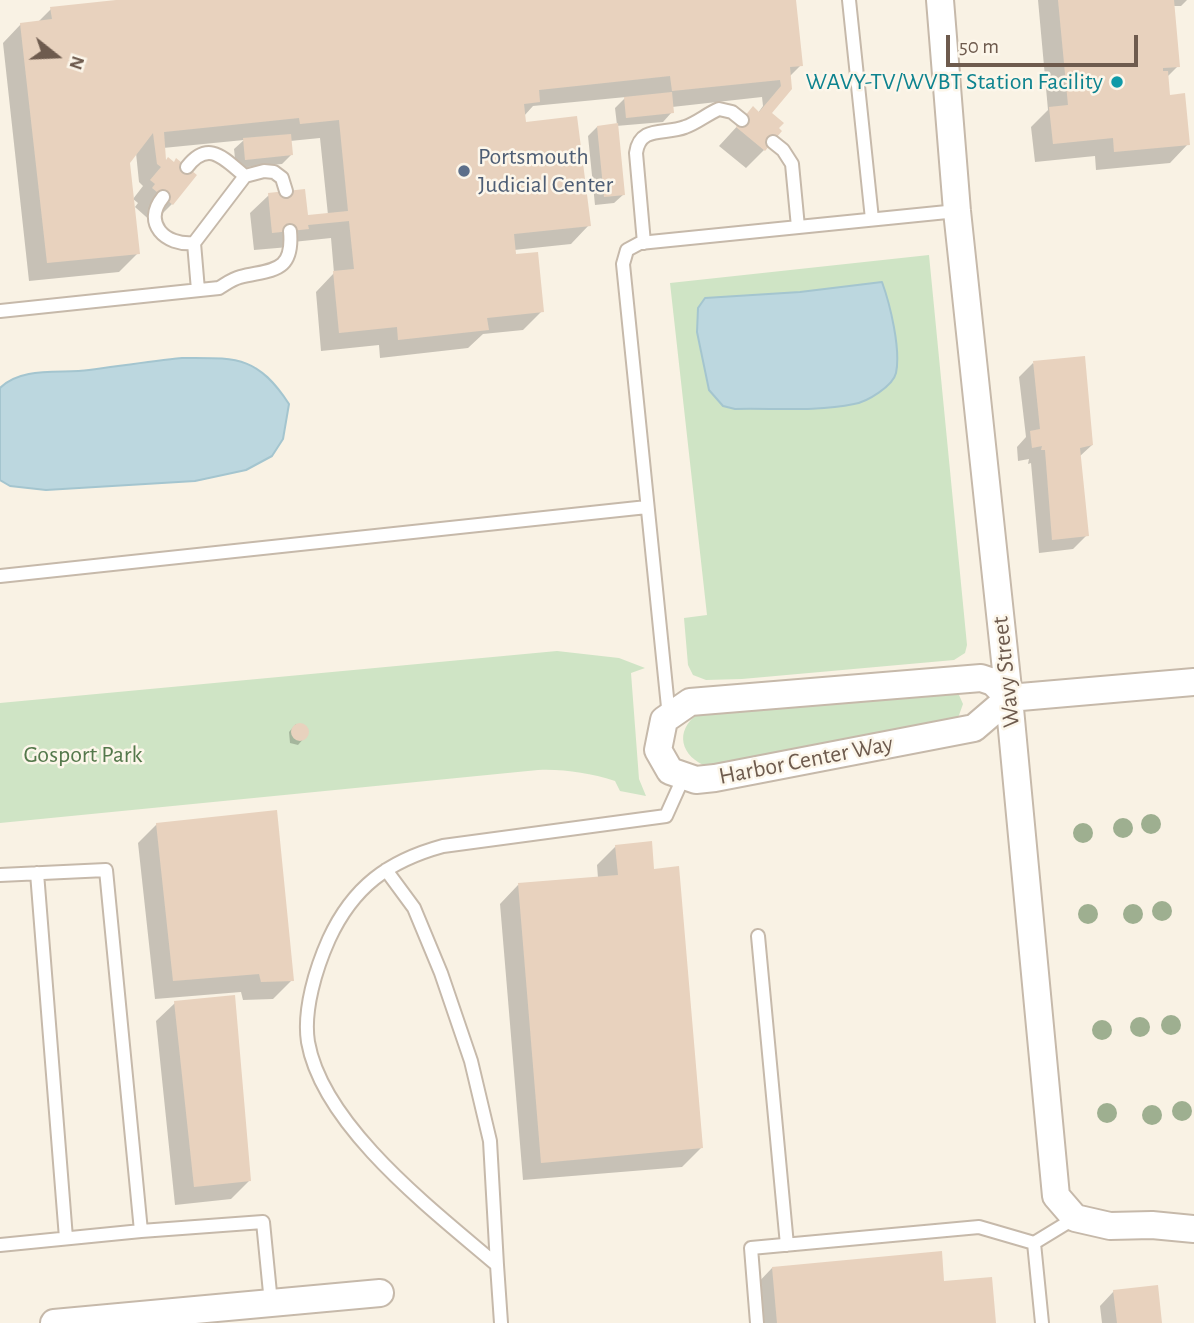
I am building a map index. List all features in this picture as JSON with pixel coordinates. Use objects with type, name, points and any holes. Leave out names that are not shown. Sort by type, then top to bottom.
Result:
[{"type":"street","name":"Wavy Street","points":[[940,0],[957,211],[1009,698],[1056,1196],[1075,1218]]},
{"type":"street","points":[[669,717],[690,702],[981,678],[1001,688],[1009,698],[1194,681]]},
{"type":"street","name":"Harbor Center Way","points":[[669,717],[664,720],[658,750],[670,771],[696,780],[974,729],[1009,698]]},
{"type":"street","points":[[1075,1218],[1110,1226],[1152,1225],[1194,1229]]},
{"type":"street","points":[[54,1323],[380,1293]]},
{"type":"lane","points":[[849,0],[872,219]]},
{"type":"lane","points":[[644,243],[636,153],[644,136],[686,127],[719,109],[732,112],[742,120]]},
{"type":"lane","points":[[773,142],[783,150],[792,164],[798,227]]},
{"type":"lane","points":[[187,167],[202,153],[212,152],[245,176]]},
{"type":"lane","points":[[198,290],[194,243],[245,176],[264,171],[274,172],[282,178],[286,191]]},
{"type":"lane","points":[[163,197],[154,213],[155,223],[160,231],[178,243],[194,243]]},
{"type":"lane","points":[[669,717],[623,264],[627,250],[633,245],[644,243],[957,211]]},
{"type":"lane","points":[[0,312],[219,288],[237,278],[264,274],[278,268],[288,256],[289,231]]},
{"type":"lane","points":[[0,576],[647,508]]},
{"type":"lane","points":[[497,1265],[386,1169],[338,1109],[317,1071],[308,1041],[310,997],[323,953],[339,918],[364,886],[417,853],[443,846],[666,816],[684,776]]},
{"type":"lane","points":[[0,875],[106,870],[141,1231]]},
{"type":"lane","points":[[386,870],[414,908],[441,973],[471,1061],[489,1141],[501,1323]]},
{"type":"lane","points":[[37,873],[66,1238]]},
{"type":"lane","points":[[758,936],[787,1245]]},
{"type":"lane","points":[[757,1323],[751,1248],[979,1227],[1034,1243],[1075,1218]]},
{"type":"lane","points":[[0,1245],[263,1222],[271,1303]]},
{"type":"lane","points":[[1034,1243],[1042,1323]]},
{"type":"green space","points":[[929,255],[967,645],[965,653],[954,660],[742,679],[706,680],[693,675],[688,665],[684,618],[707,615],[670,283]],"holes":[[[882,282],[826,407],[735,409],[706,298],[800,292]]]},
{"type":"green space","name":"Gosport Park","points":[[557,651],[619,658],[645,668],[631,673],[639,779],[646,796],[620,791],[615,781],[596,776],[538,770],[0,823],[0,703]]},
{"type":"green space","points":[[954,691],[963,704],[958,718],[708,767],[692,757],[684,743],[686,728],[699,713]]},
{"type":"water","points":[[882,282],[894,327],[897,363],[894,378],[872,397],[859,403],[825,408],[735,409],[723,406],[709,390],[697,332],[698,308],[705,298],[800,292]]},
{"type":"water","points":[[182,358],[231,360],[255,368],[266,376],[289,404],[283,439],[272,456],[246,470],[195,481],[46,490],[10,486],[0,480],[0,388],[9,381],[19,376],[42,372],[89,370]]},
{"type":"building","name":"Portsmouth Judicial Center","points":[[116,0],[796,0],[803,66],[790,67],[792,89],[772,113],[784,123],[779,128],[782,131],[765,151],[736,127],[753,106],[759,112],[781,86],[780,80],[672,91],[670,76],[539,90],[540,102],[524,104],[526,122],[577,116],[591,226],[514,234],[516,254],[538,252],[544,312],[487,318],[489,330],[398,340],[397,327],[339,333],[333,271],[354,269],[349,221],[308,225],[309,229],[272,233],[268,193],[305,189],[308,215],[348,211],[339,120],[300,124],[299,118],[164,132],[166,160],[168,157],[174,162],[176,158],[197,175],[173,205],[152,188],[155,184],[150,180],[161,167],[157,164],[153,133],[130,163],[140,254],[47,263],[20,23],[52,19],[50,7]]},
{"type":"building","name":"WAVY-TV/WVBT Station Facility","points":[[1058,0],[1174,0],[1180,67],[1163,68],[1163,71],[1168,71],[1170,95],[1185,93],[1190,145],[1114,152],[1113,138],[1053,144],[1049,107],[1068,105]]},
{"type":"building","points":[[672,92],[674,113],[626,118],[624,97]]},
{"type":"building","points":[[618,123],[625,195],[604,197],[597,126]]},
{"type":"building","points":[[291,134],[293,155],[245,160],[243,138]]},
{"type":"building","points":[[1085,356],[1093,445],[1080,448],[1089,536],[1052,540],[1045,450],[1041,450],[1042,446],[1032,448],[1030,431],[1040,429],[1033,361]]},
{"type":"building","points":[[300,723],[306,726],[309,732],[306,738],[300,741],[294,738],[291,732],[294,726]]},
{"type":"building","points":[[277,810],[294,981],[261,982],[259,974],[173,981],[156,823]]},
{"type":"building","points":[[652,841],[654,869],[679,866],[703,1148],[541,1163],[518,883],[618,875],[615,845]]},
{"type":"building","points":[[235,995],[251,1181],[194,1187],[174,1001]]},
{"type":"building","points":[[942,1251],[944,1281],[992,1277],[996,1323],[777,1323],[772,1267]]},
{"type":"building","points":[[1158,1285],[1162,1323],[1117,1323],[1113,1290]]},
{"type":"place","name":"WAVY-TV/WVBT Station Facility","points":[[1117,82]]},
{"type":"place","name":"Portsmouth Judicial Center","points":[[464,171]]}]
